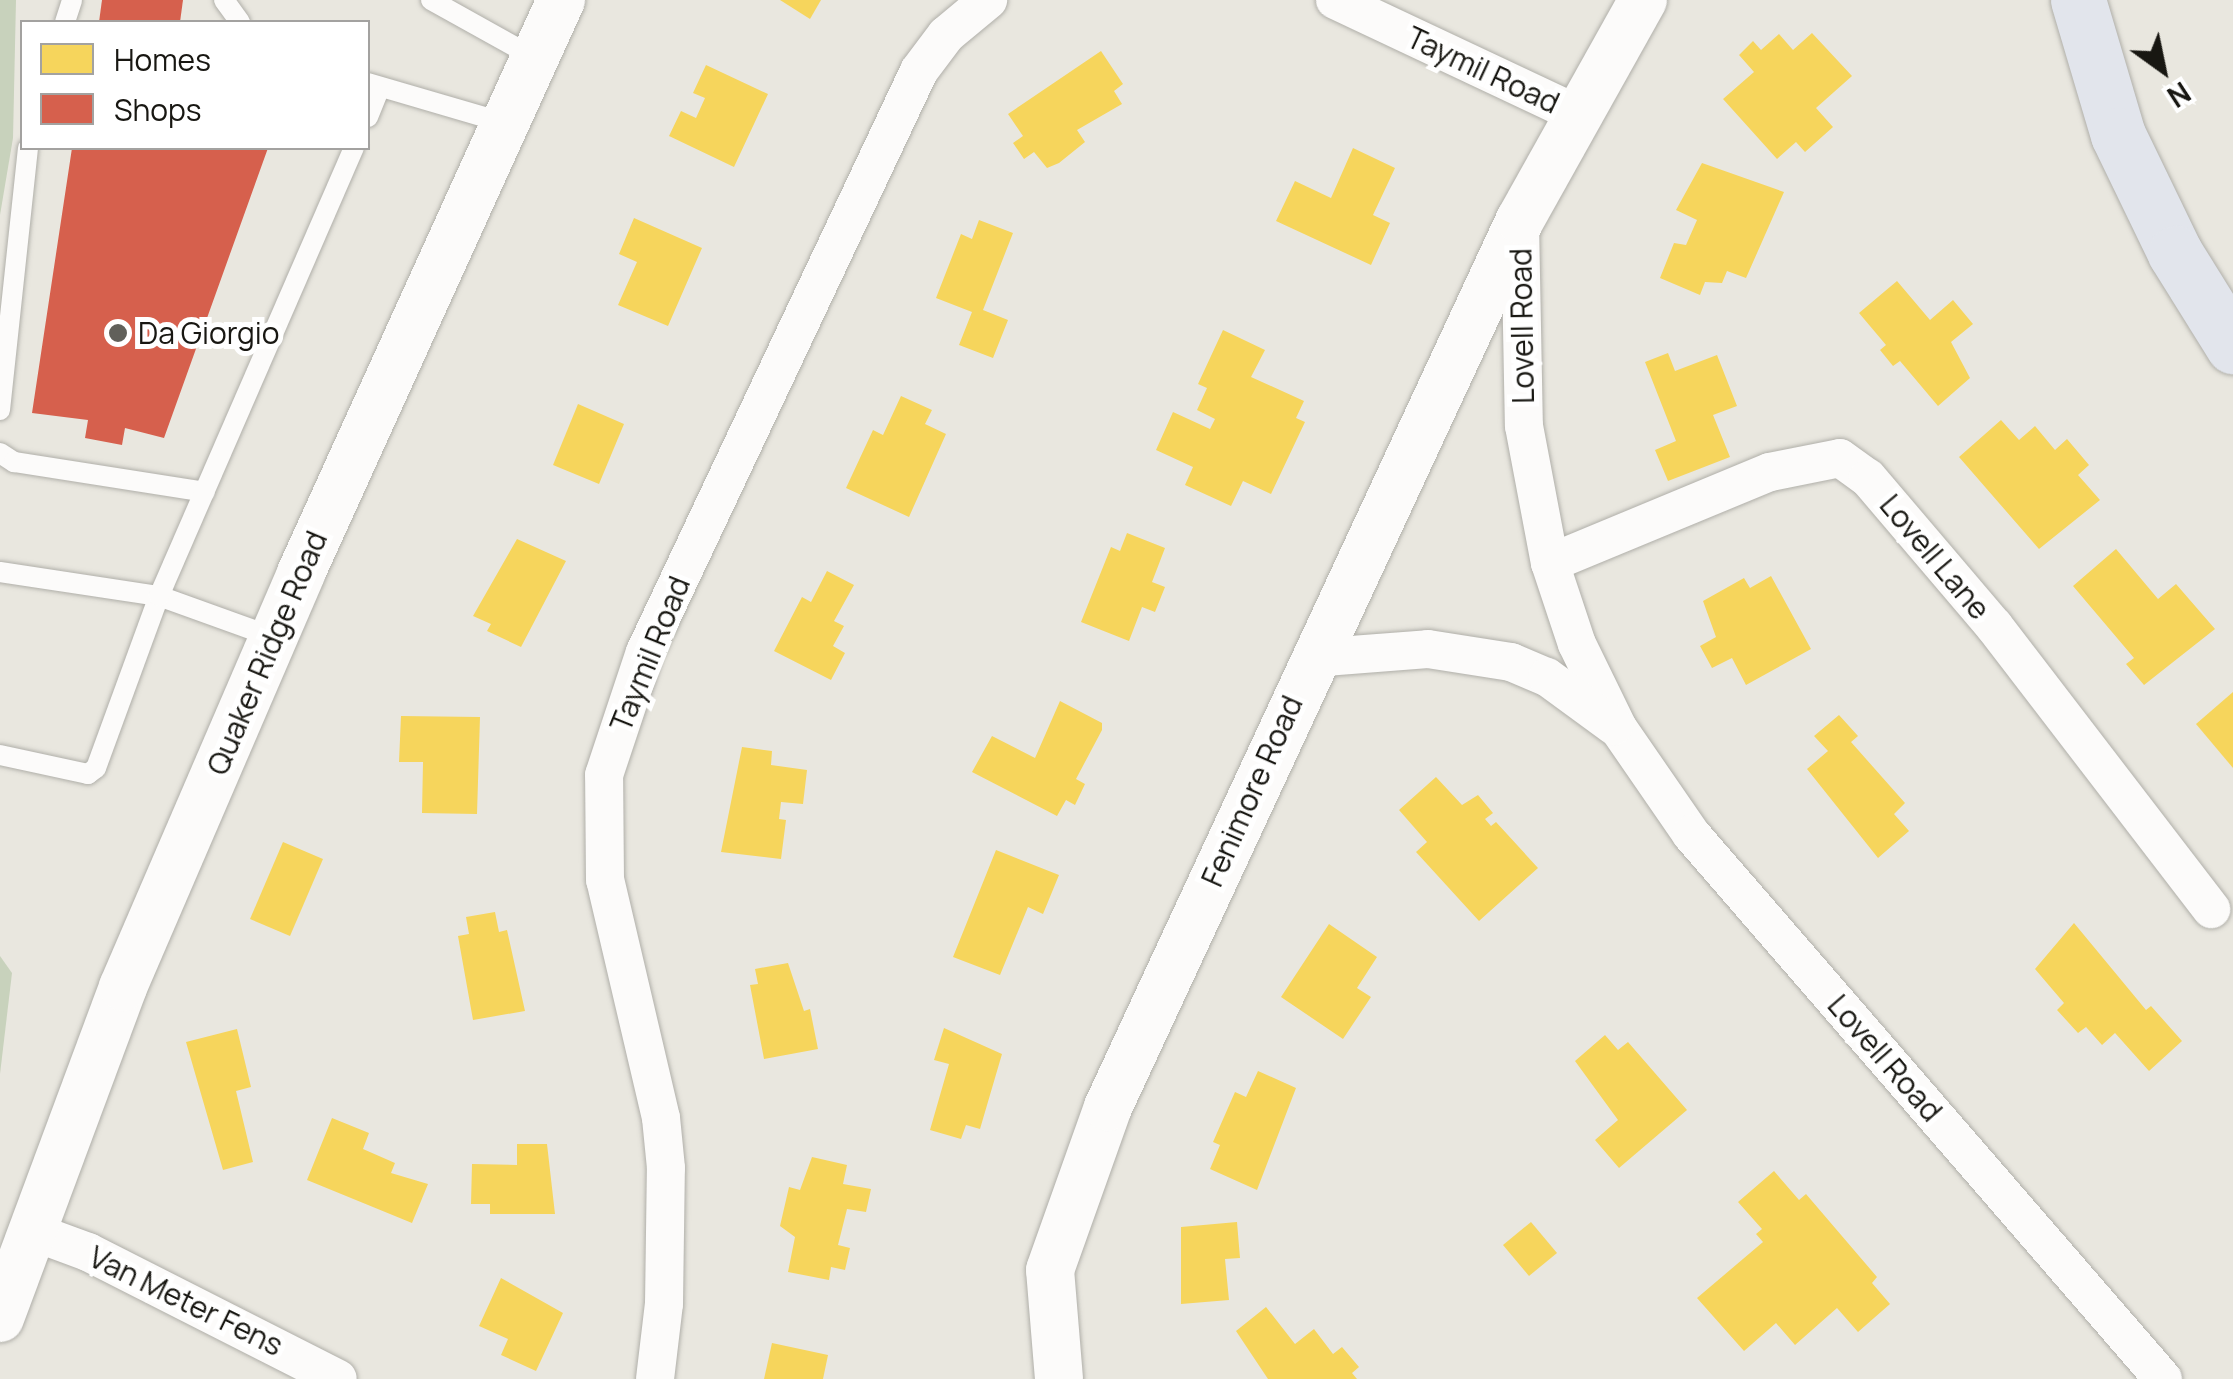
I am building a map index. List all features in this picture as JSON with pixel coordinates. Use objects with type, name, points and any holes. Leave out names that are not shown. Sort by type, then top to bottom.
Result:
[{"type":"main road","points":[[2078,0],[2118,136],[2175,253],[2233,346]]},
{"type":"street","name":"Quaker Ridge Road","points":[[0,1318],[123,987],[273,637],[561,0]]},
{"type":"street","name":"Taymil Road","points":[[655,1379],[664,1304],[666,1168],[661,1118],[604,880],[604,775],[645,652],[918,71],[946,36],[988,0]]},
{"type":"street","name":"Taymil Road","points":[[1335,0],[1577,114]]},
{"type":"street","name":"Lovell Road","points":[[1643,0],[1520,220],[1524,426],[1550,562],[1577,644],[1618,728],[1691,834],[2162,1379]]},
{"type":"street","name":"Fenimore Road","points":[[1059,1379],[1050,1270],[1065,1213],[1312,658],[1520,220]]},
{"type":"street","name":"Lovell Lane","points":[[1550,562],[1770,472],[1840,458],[1868,478],[1994,626],[2212,908]]},
{"type":"street","name":"Lovell Road","points":[[1312,658],[1428,649],[1511,662],[1548,677],[1618,728]]},
{"type":"street","name":"Van Meter Fens","points":[[31,1231],[88,1252],[338,1379]]},
{"type":"lane","points":[[431,0],[535,58]]},
{"type":"lane","points":[[374,85],[506,123]]},
{"type":"lane","points":[[0,410],[28,150]]},
{"type":"lane","points":[[0,755],[88,774],[96,768],[159,596],[353,150]]},
{"type":"lane","points":[[0,453],[14,462],[205,492]]},
{"type":"lane","points":[[0,572],[159,596],[273,637]]},
{"type":"green space","points":[[0,0],[16,0],[13,138],[0,215]]},
{"type":"green space","points":[[0,956],[12,973],[0,1074]]},
{"type":"building: Homes","points":[[780,0],[821,0],[810,19]]},
{"type":"building: Homes","points":[[1812,33],[1852,76],[1816,108],[1833,127],[1805,152],[1796,142],[1777,159],[1723,99],[1754,72],[1739,55],[1753,41],[1761,50],[1779,34],[1793,50]]},
{"type":"building: Homes","points":[[1101,51],[1123,84],[1114,91],[1122,104],[1077,130],[1085,142],[1059,163],[1047,168],[1034,152],[1024,159],[1013,143],[1023,136],[1008,114]]},
{"type":"building: Homes","points":[[706,65],[768,94],[734,167],[669,136],[681,111],[696,118],[705,98],[693,93]]},
{"type":"building: Homes","points":[[1353,148],[1395,168],[1373,215],[1390,223],[1371,265],[1276,221],[1295,181],[1331,198]]},
{"type":"building: Homes","points":[[1702,163],[1784,192],[1746,278],[1727,271],[1722,283],[1705,282],[1700,295],[1660,278],[1674,243],[1686,245],[1697,220],[1676,210]]},
{"type":"building: Homes","points":[[634,218],[702,248],[668,326],[618,305],[637,262],[619,254]]},
{"type":"building: Homes","points":[[979,220],[1013,233],[983,310],[1008,320],[993,358],[959,345],[972,312],[936,298],[961,234],[972,239]]},
{"type":"building: Homes","points":[[1897,281],[1930,320],[1953,300],[1973,324],[1951,342],[1970,378],[1938,406],[1900,361],[1893,366],[1880,350],[1886,345],[1859,313]]},
{"type":"building: Homes","points":[[1223,330],[1265,350],[1251,377],[1304,401],[1296,418],[1305,422],[1271,494],[1243,481],[1231,506],[1185,485],[1193,467],[1156,450],[1173,412],[1210,429],[1215,419],[1197,410],[1207,388],[1198,384]]},
{"type":"building: Homes","points":[[1668,353],[1675,371],[1717,355],[1737,406],[1713,415],[1730,457],[1668,481],[1655,450],[1676,441],[1645,362]]},
{"type":"building: Homes","points":[[901,396],[932,410],[925,424],[946,434],[909,517],[846,488],[873,430],[883,435]]},
{"type":"building: Homes","points":[[578,404],[624,424],[599,484],[553,465]]},
{"type":"building: Homes","points":[[2001,420],[2019,440],[2035,426],[2055,450],[2067,439],[2089,465],[2078,475],[2100,500],[2039,549],[1959,457]]},
{"type":"building: Homes","points":[[1127,533],[1165,548],[1152,582],[1165,587],[1155,612],[1142,607],[1129,641],[1081,622],[1111,547],[1120,551]]},
{"type":"building: Homes","points":[[517,539],[566,561],[521,647],[487,631],[491,624],[473,616]]},
{"type":"building: Homes","points":[[2116,549],[2158,599],[2176,584],[2215,629],[2144,685],[2126,664],[2134,658],[2073,586]]},
{"type":"building: Homes","points":[[827,571],[854,585],[834,621],[844,626],[833,646],[845,653],[831,680],[774,651],[802,597],[811,602]]},
{"type":"building: Homes","points":[[1771,576],[1811,649],[1746,685],[1732,658],[1712,668],[1700,646],[1716,637],[1703,601],[1744,578],[1750,588]]},
{"type":"building: Homes","points":[[2233,692],[2233,768],[2196,724]]},
{"type":"building: Homes","points":[[1060,701],[1102,723],[1102,730],[1076,779],[1085,784],[1075,805],[1066,800],[1057,816],[972,772],[992,736],[1035,758]]},
{"type":"building: Homes","points":[[1839,715],[1858,736],[1851,742],[1905,803],[1894,814],[1909,831],[1878,858],[1807,769],[1828,751],[1814,736]]},
{"type":"building: Homes","points":[[401,716],[480,717],[477,814],[422,813],[423,762],[399,762]]},
{"type":"building: Homes","points":[[742,747],[772,751],[771,765],[807,770],[803,804],[781,802],[779,819],[786,820],[781,859],[721,852]]},
{"type":"building: Homes","points":[[1436,777],[1462,805],[1478,795],[1493,813],[1485,819],[1491,826],[1496,822],[1538,868],[1479,921],[1416,852],[1427,842],[1399,810]]},
{"type":"building: Homes","points":[[283,842],[323,859],[290,936],[250,919]]},
{"type":"building: Homes","points":[[996,850],[1059,875],[1043,914],[1028,907],[1000,975],[953,957]]},
{"type":"building: Homes","points":[[495,912],[499,932],[507,930],[525,1011],[473,1020],[458,936],[469,934],[466,917]]},
{"type":"building: Homes","points":[[2074,923],[2146,1010],[2151,1006],[2182,1041],[2149,1071],[2115,1033],[2102,1045],[2086,1027],[2078,1033],[2057,1010],[2064,1003],[2035,969]]},
{"type":"building: Homes","points":[[1329,924],[1377,957],[1357,988],[1371,997],[1343,1039],[1281,997]]},
{"type":"building: Homes","points":[[788,963],[804,1011],[810,1009],[818,1049],[764,1059],[750,985],[758,984],[755,969]]},
{"type":"building: Homes","points":[[944,1028],[1002,1054],[980,1129],[966,1125],[961,1139],[930,1130],[949,1064],[934,1060]]},
{"type":"building: Homes","points":[[237,1029],[251,1087],[236,1091],[253,1162],[223,1170],[186,1042]]},
{"type":"building: Homes","points":[[1605,1035],[1618,1050],[1628,1042],[1687,1110],[1619,1168],[1595,1140],[1618,1120],[1575,1061]]},
{"type":"building: Homes","points":[[1258,1071],[1296,1088],[1257,1190],[1210,1169],[1220,1145],[1213,1142],[1235,1092],[1246,1097]]},
{"type":"building: Homes","points":[[332,1118],[369,1133],[363,1149],[395,1163],[391,1173],[428,1184],[412,1223],[307,1180]]},
{"type":"building: Homes","points":[[517,1144],[547,1144],[555,1214],[490,1214],[490,1204],[471,1204],[472,1164],[517,1165]]},
{"type":"building: Homes","points":[[812,1157],[847,1165],[843,1184],[871,1189],[866,1212],[847,1209],[838,1245],[850,1248],[845,1270],[831,1267],[829,1280],[788,1272],[795,1237],[780,1226],[789,1187],[800,1190]]},
{"type":"building: Homes","points":[[1774,1171],[1799,1200],[1806,1194],[1877,1277],[1872,1283],[1890,1304],[1858,1332],[1837,1308],[1795,1345],[1776,1323],[1744,1351],[1697,1298],[1763,1242],[1756,1234],[1762,1229],[1738,1202]]},
{"type":"building: Homes","points":[[1237,1222],[1240,1258],[1225,1259],[1229,1300],[1181,1304],[1181,1227]]},
{"type":"building: Homes","points":[[1531,1222],[1557,1253],[1529,1276],[1503,1245]]},
{"type":"building: Homes","points":[[501,1278],[563,1313],[536,1371],[501,1355],[508,1339],[479,1326]]},
{"type":"building: Homes","points":[[1266,1307],[1295,1344],[1314,1329],[1333,1354],[1342,1347],[1359,1367],[1352,1373],[1357,1379],[1268,1379],[1236,1331]]},
{"type":"building: Homes","points":[[772,1343],[828,1355],[823,1379],[764,1379]]},
{"type":"building: Shops","points":[[102,0],[183,0],[180,20],[99,20]]},
{"type":"building: Shops","points":[[72,150],[267,150],[164,438],[125,428],[122,445],[85,438],[88,420],[32,413]]},
{"type":"place","name":"Da Giorgio","points":[[118,333]]}]
